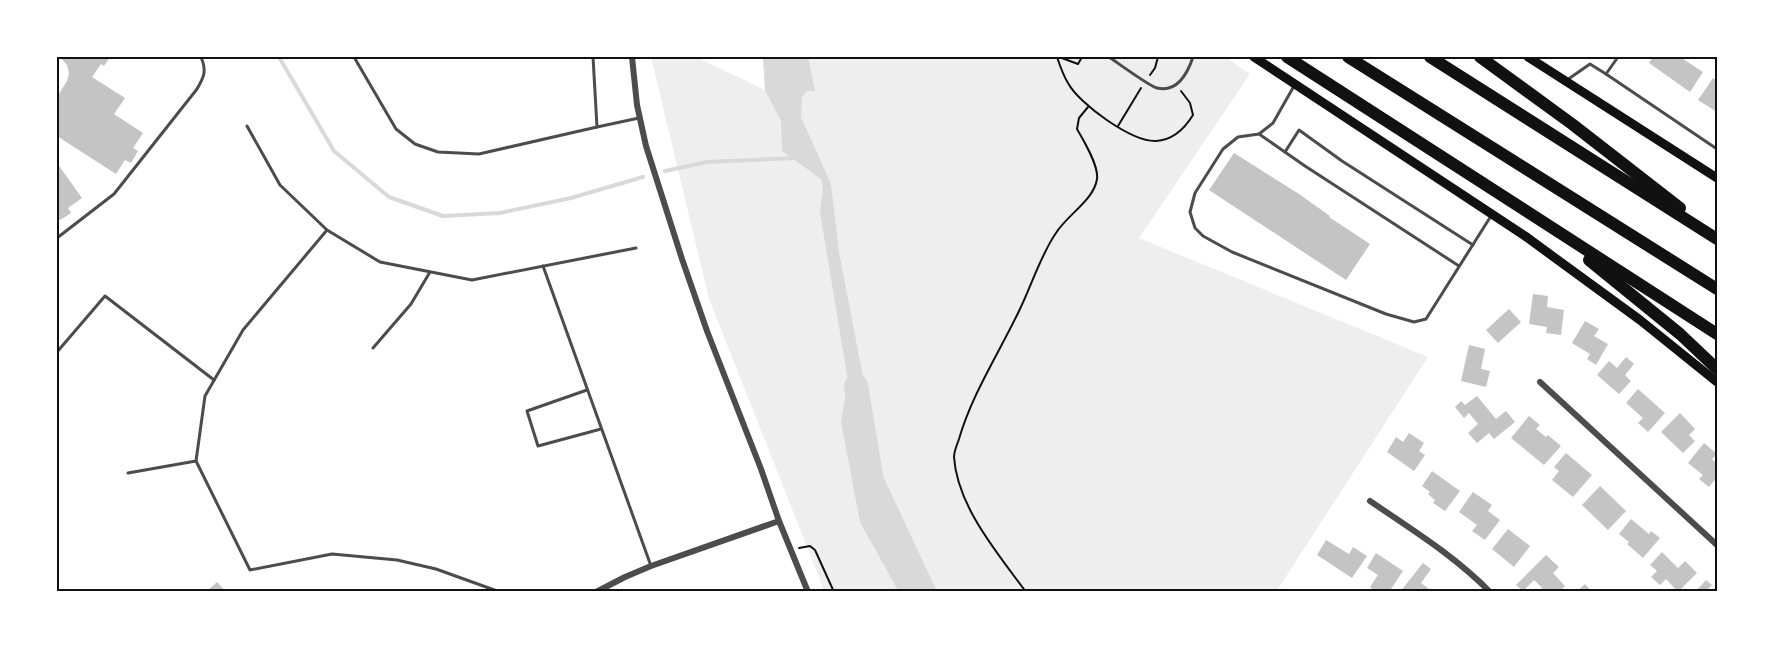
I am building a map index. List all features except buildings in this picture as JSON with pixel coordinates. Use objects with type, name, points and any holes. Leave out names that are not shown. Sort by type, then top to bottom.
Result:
[{"type":"highway","points":[[1287,57],[1717,334]]},
{"type":"highway","points":[[1348,57],[1717,289]]},
{"type":"highway","points":[[1430,57],[1716,238]]},
{"type":"highway","points":[[1480,57],[1658,189],[1716,238]]},
{"type":"highway","points":[[1506,198],[1630,292],[1717,369]]},
{"type":"main road","points":[[1254,57],[1492,215],[1640,320],[1717,381]]},
{"type":"main road","points":[[1528,57],[1717,178]]},
{"type":"street","points":[[632,57],[633,87],[639,118],[682,259],[707,331],[808,592]]},
{"type":"street","points":[[1540,382],[1717,545]]},
{"type":"street","points":[[1370,501],[1428,541],[1476,578],[1490,592]]},
{"type":"street","points":[[596,592],[651,566],[779,521]]},
{"type":"lane","points":[[57,238],[114,194],[197,89],[206,74],[201,57]]},
{"type":"lane","points":[[354,57],[396,129],[415,144],[438,152],[479,154],[639,118]]},
{"type":"lane","points":[[593,57],[597,127]]},
{"type":"lane","points":[[1109,57],[1158,88],[1170,87],[1181,82],[1189,71],[1193,57]]},
{"type":"lane","points":[[1606,74],[1618,57]]},
{"type":"lane","points":[[1565,81],[1590,64],[1717,149]]},
{"type":"lane","points":[[1295,84],[1273,123],[1259,134],[1238,137],[1222,149],[1203,178],[1195,193],[1190,212],[1195,228],[1203,236],[1233,252],[1386,314],[1414,322],[1426,319],[1492,215]]},
{"type":"lane","points":[[247,126],[280,185],[327,230],[380,262],[472,280],[636,248]]},
{"type":"lane","points":[[1286,152],[1299,130],[1342,161],[1473,245]]},
{"type":"lane","points":[[1259,134],[1459,266]]},
{"type":"lane","points":[[327,230],[243,330],[214,380],[205,396],[196,461],[250,570],[332,554],[397,560],[436,569],[500,592]]},
{"type":"lane","points":[[543,266],[651,566]]},
{"type":"lane","points":[[373,348],[411,304],[430,272]]},
{"type":"lane","points":[[57,352],[105,296],[214,380]]},
{"type":"lane","points":[[587,390],[526,411],[538,447],[601,429]]},
{"type":"lane","points":[[128,473],[196,461]]},
{"type":"path","points":[[1058,57],[1078,64],[1082,57]]},
{"type":"path","points":[[1058,57],[1067,83],[1088,107],[1137,136],[1155,141],[1172,136],[1186,126],[1193,115],[1190,103],[1176,84]]},
{"type":"path","points":[[1118,126],[1155,68],[1158,57]]},
{"type":"path","points":[[1026,592],[994,549],[961,493],[954,455],[975,397],[1019,312],[1054,235],[1095,188],[1098,176],[1092,157],[1077,129],[1079,118],[1088,107]]},
{"type":"path","points":[[802,548],[810,546],[815,550],[834,592]]},
{"type":"shaded area","points":[[651,57],[696,57],[765,90],[763,57],[1225,57],[1250,74],[1139,238],[1428,357],[1276,592],[825,592],[709,299]]},
{"type":"shaded area","points":[[763,57],[808,57],[815,91],[807,91],[802,97],[801,117],[831,184],[839,252],[863,377],[860,447],[863,467],[885,531],[912,581],[923,592],[899,592],[860,522],[841,422],[848,381],[820,212],[823,188],[821,179],[782,151],[781,121],[765,90]]},
{"type":"waterway","points":[[279,57],[334,151],[389,197],[443,216],[500,213],[571,198],[643,177]]},
{"type":"waterway","points":[[665,171],[707,162],[795,158]]},
{"type":"waterway","points":[[856,386],[872,481],[924,592]]}]
